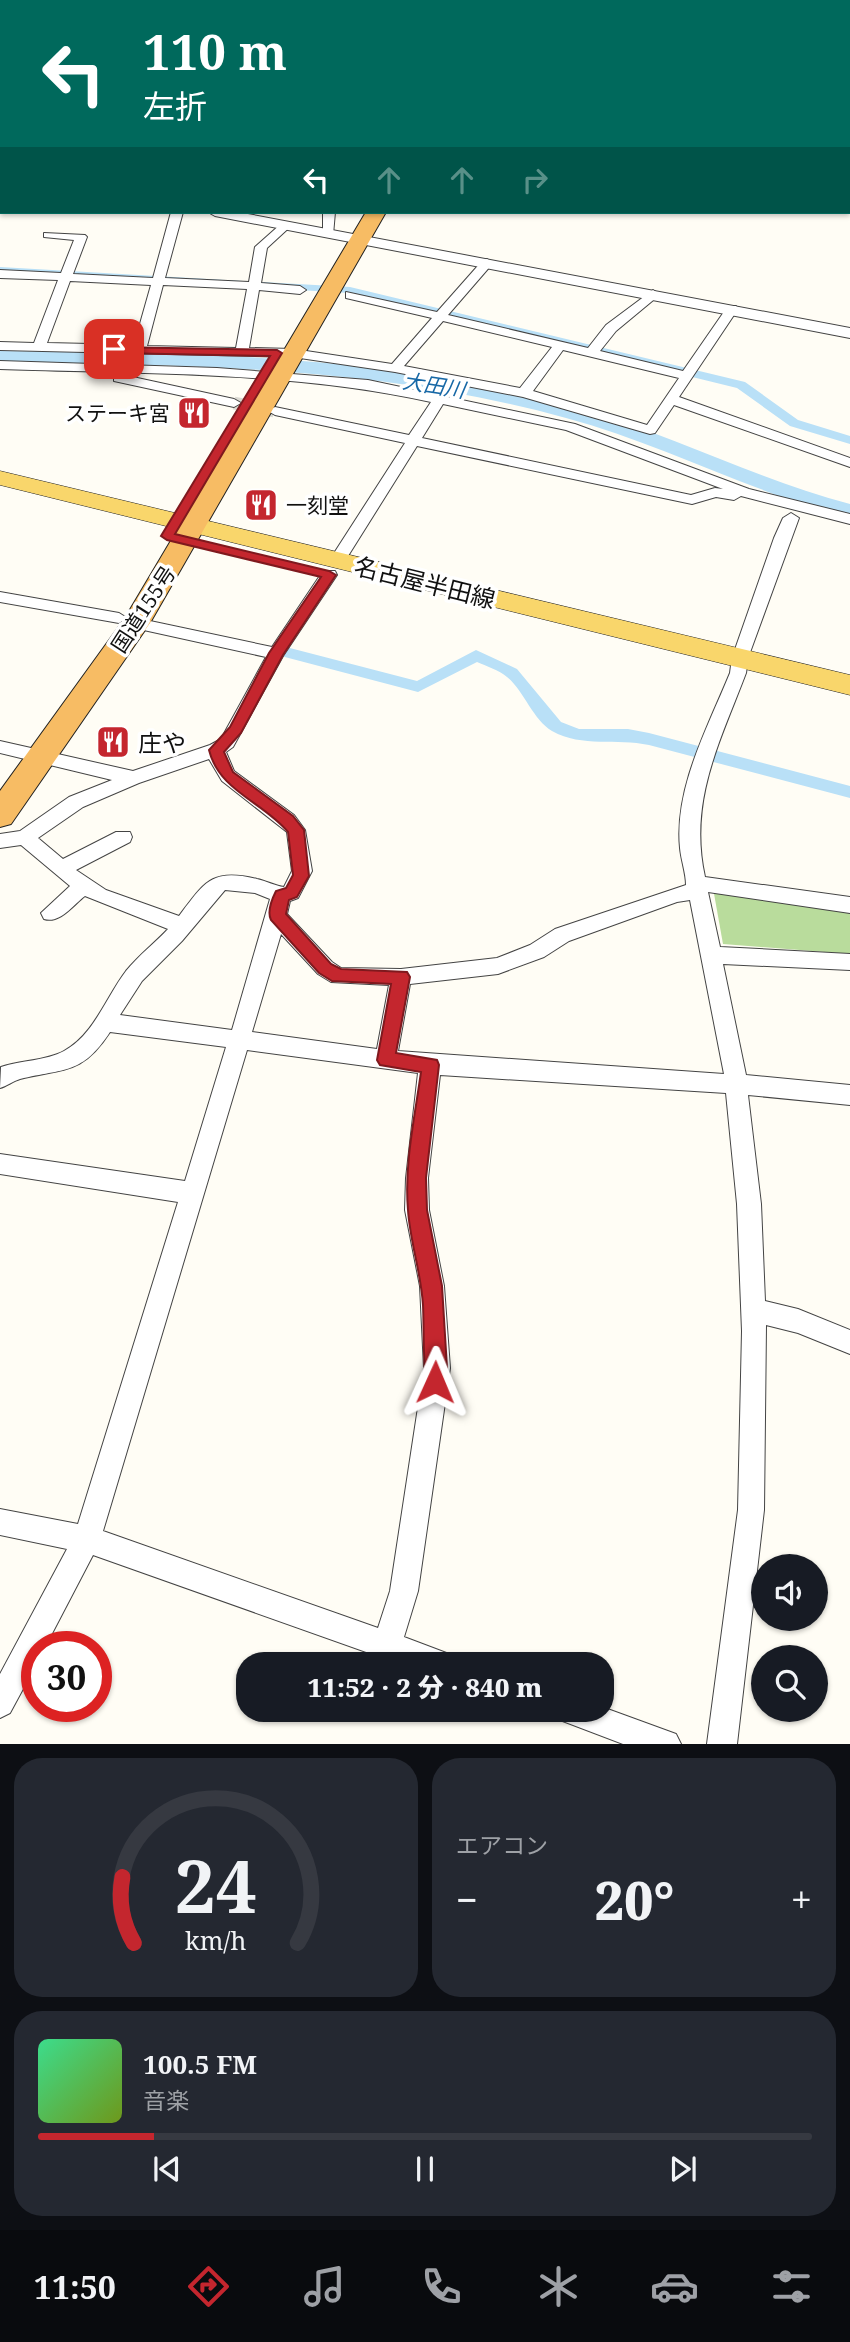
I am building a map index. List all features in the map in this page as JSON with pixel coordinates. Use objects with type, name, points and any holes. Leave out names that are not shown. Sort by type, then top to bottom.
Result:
[{"type":"highway","name":"国道155号","points":[[0,783],[21,752],[128,621],[277,366],[346,236],[361,214]]},
{"type":"highway","name":"国道155号","points":[[346,236],[374,214]]},
{"type":"highway","name":"国道155号","points":[[0,815],[21,752]]},
{"type":"main road","name":"名古屋半田線","points":[[0,478],[181,531],[739,666],[850,700]]},
{"type":"main road","name":"名古屋半田線","points":[[0,496],[181,531]]},
{"type":"main road","name":"名古屋半田線","points":[[739,666],[850,685]]},
{"type":"street","points":[[101,0],[110,0]]},
{"type":"street","points":[[139,350],[177,214]]},
{"type":"street","points":[[226,214],[850,333]]},
{"type":"street","points":[[330,214],[346,236]]},
{"type":"street","points":[[242,352],[261,247],[286,225]]},
{"type":"street","points":[[39,347],[81,237],[48,235]]},
{"type":"street","points":[[395,368],[487,263]]},
{"type":"street","points":[[0,274],[300,290]]},
{"type":"street","points":[[592,352],[611,328],[653,294]]},
{"type":"street","points":[[350,295],[688,376]]},
{"type":"street","points":[[0,365],[217,372],[343,360],[525,394],[650,430],[673,400],[732,309]]},
{"type":"street","points":[[525,394],[528,386],[561,344]]},
{"type":"street","points":[[0,346],[242,352],[277,366],[328,379],[368,384],[570,427],[744,492],[850,519]]},
{"type":"street","points":[[335,376],[343,360]]},
{"type":"street","points":[[0,374],[113,377],[234,402]]},
{"type":"street","points":[[0,841],[25,837],[76,802],[133,778],[216,750],[227,743],[276,653],[439,400]]},
{"type":"street","points":[[673,400],[850,463]]},
{"type":"street","points":[[275,411],[692,500],[715,492],[724,493],[790,513],[791,518],[697,779],[689,848],[737,1084],[750,1203],[753,1310],[751,1510],[722,1744]]},
{"type":"street","points":[[791,518],[850,531]]},
{"type":"street","points":[[0,597],[276,653]]},
{"type":"street","points":[[0,1703],[87,1539],[279,906],[301,876],[296,830],[288,820],[228,776],[220,765],[216,750]]},
{"type":"street","points":[[21,752],[133,778]]},
{"type":"street","points":[[25,837],[63,868],[64,872],[99,895],[183,926]]},
{"type":"street","points":[[63,868],[123,837]]},
{"type":"street","points":[[0,1079],[14,1070],[44,1069],[70,1059],[93,1039],[136,973],[183,926],[221,881],[256,886],[279,906],[325,968],[338,976],[401,977],[498,966],[537,951],[562,934],[696,887],[850,905]]},
{"type":"street","points":[[51,913],[84,885]]},
{"type":"street","points":[[710,956],[850,962]]},
{"type":"street","points":[[386,1060],[401,977]]},
{"type":"street","points":[[105,1022],[430,1065],[737,1084],[850,1095]]},
{"type":"street","points":[[387,1646],[404,1591],[437,1368],[432,1286],[417,1210],[417,1178],[430,1065]]},
{"type":"street","points":[[0,1164],[192,1193]]},
{"type":"street","points":[[753,1310],[798,1321],[850,1342]]},
{"type":"street","points":[[0,1522],[87,1539],[404,1652]]},
{"type":"street","points":[[604,1722],[666,1744]]},
{"type":"green space","points":[[713,888],[850,909],[850,954],[723,944]]},
{"type":"waterway","points":[[0,270],[350,290],[741,385],[794,423],[850,440]]},
{"type":"waterway","name":"大田川","points":[[0,357],[291,365],[435,382],[507,396],[577,414],[646,437],[746,478],[850,511]]},
{"type":"waterway","points":[[286,652],[418,687],[461,666],[476,655],[512,673],[555,726],[577,735],[628,735],[649,739],[850,792]]},
{"type":"tunnel","points":[[234,403],[274,411]]},
{"type":"place","name":"ステーキ宮","points":[[194,413]]},
{"type":"place","name":"一刻堂","points":[[261,505]]},
{"type":"place","name":"庄や","points":[[113,742]]},
{"type":"route","points":[[114,349],[228,354],[277,353],[167,536],[329,575],[276,653],[236,730],[227,743],[216,750],[220,765],[228,776],[288,820],[296,830],[301,876],[291,893],[281,895],[277,916],[325,968],[338,976],[401,977],[386,1060],[430,1065],[417,1178],[417,1210],[432,1286],[437,1368],[435,1382]]}]
